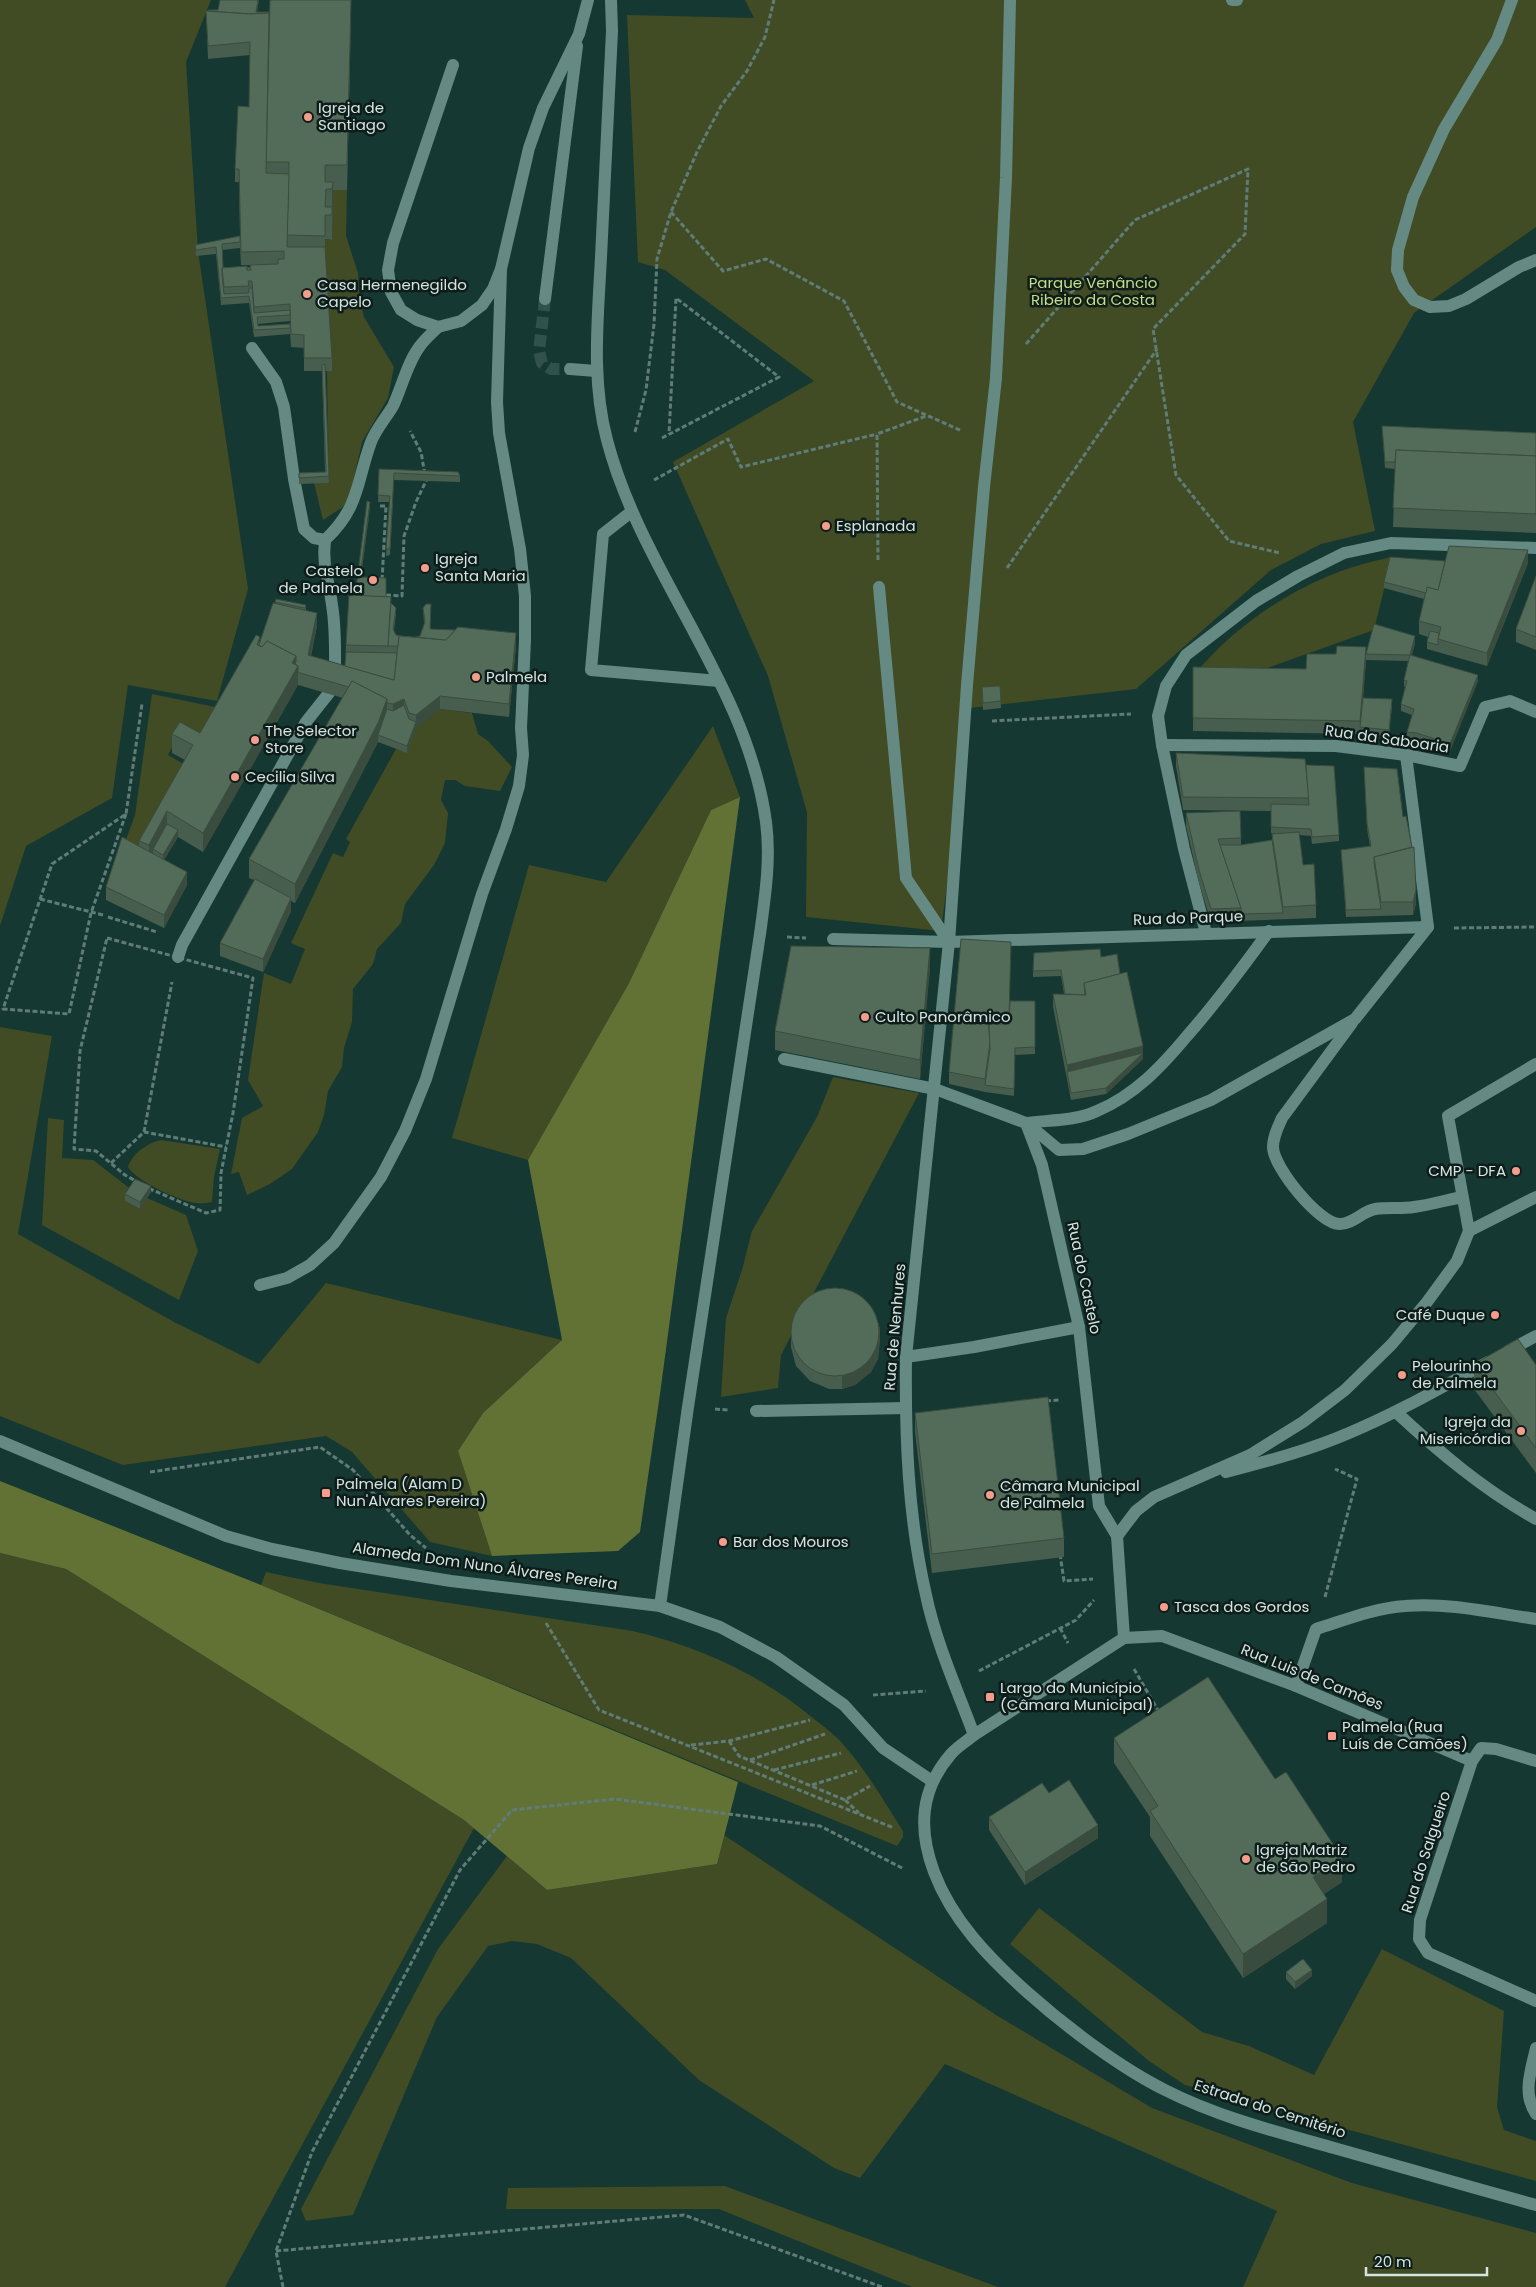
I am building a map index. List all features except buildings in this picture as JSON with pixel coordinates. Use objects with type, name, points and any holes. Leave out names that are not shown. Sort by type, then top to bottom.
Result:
[{"type":"street","points":[[545,299],[579,34],[588,0]]},
{"type":"street","points":[[611,0],[612,41],[596,371],[607,440],[631,512],[719,681],[756,771],[766,823],[768,876],[660,1606]]},
{"type":"street","name":"Rua de Nenhures","points":[[974,1735],[945,1660],[926,1596],[911,1511],[906,1408],[906,1357],[949,942],[968,676],[984,487],[996,378],[1006,178],[1010,0]]},
{"type":"street","points":[[1232,0],[1237,0]]},
{"type":"street","points":[[1512,0],[1497,40],[1440,138],[1413,197],[1398,250],[1397,270],[1404,287],[1414,300],[1430,307],[1449,306],[1466,299],[1519,267],[1536,260]]},
{"type":"street","points":[[335,676],[336,635],[323,557],[325,540],[338,528],[353,502],[372,439],[392,406],[419,348],[438,327],[461,320],[482,305],[493,289],[501,269],[529,148],[543,108],[579,34]]},
{"type":"street","points":[[438,327],[417,320],[401,310],[391,292],[388,270],[393,243],[453,65]]},
{"type":"street","points":[[260,1285],[287,1278],[310,1265],[334,1243],[381,1177],[405,1131],[426,1079],[482,894],[506,829],[518,786],[523,755],[521,728],[525,596],[520,549],[499,433],[497,402],[501,269]]},
{"type":"street","points":[[252,348],[276,382],[284,408],[294,479],[304,530],[314,538],[325,540]]},
{"type":"street","points":[[570,369],[596,371]]},
{"type":"street","points":[[631,512],[603,534],[591,670],[719,681]]},
{"type":"street","points":[[1206,933],[1184,849],[1162,745],[1160,712],[1166,686],[1186,655],[1256,601],[1298,576],[1344,553],[1390,543],[1536,548]]},
{"type":"street","points":[[879,587],[906,878],[949,942]]},
{"type":"street","points":[[178,957],[182,945],[306,722],[329,693]]},
{"type":"street","name":"Rua da Saboaria","points":[[1162,745],[1336,746],[1406,755],[1460,766],[1485,708],[1510,701],[1536,712]]},
{"type":"street","points":[[1406,755],[1428,927],[1355,1018],[1282,1118],[1275,1132],[1273,1147],[1276,1161],[1286,1178],[1328,1221],[1339,1225],[1374,1210],[1413,1208],[1462,1197]]},
{"type":"street","name":"Rua do Parque","points":[[833,939],[949,942],[1428,927]]},
{"type":"street","points":[[1026,1123],[1069,1118],[1096,1112],[1126,1097],[1154,1074],[1217,1002],[1269,932]]},
{"type":"street","points":[[784,1059],[935,1089],[1026,1123],[1059,1150],[1083,1149],[1128,1134],[1211,1100],[1355,1018]]},
{"type":"street","points":[[1124,1638],[1117,1536],[1136,1511],[1154,1497],[1250,1455],[1303,1422],[1345,1390],[1392,1344],[1427,1302],[1457,1261],[1469,1231],[1448,1116],[1536,1064]]},
{"type":"street","name":"Rua do Castelo","points":[[1026,1123],[1042,1165],[1079,1327],[1099,1506],[1117,1536]]},
{"type":"street","points":[[1469,1231],[1536,1197]]},
{"type":"street","points":[[906,1357],[974,1348],[1079,1327]]},
{"type":"street","points":[[1188,1482],[1301,1452],[1349,1433],[1396,1412],[1536,1336]]},
{"type":"street","points":[[756,1411],[906,1408]]},
{"type":"street","points":[[1396,1412],[1444,1456],[1517,1508],[1536,1519]]},
{"type":"street","name":"Alameda Dom Nuno Álvares Pereira","points":[[0,1441],[226,1536],[272,1549],[340,1564],[451,1581],[660,1606],[720,1627],[776,1656],[844,1706],[883,1748],[932,1781]]},
{"type":"street","points":[[1296,1686],[1316,1629],[1374,1611],[1406,1606],[1437,1605],[1536,1619]]},
{"type":"street","name":"Rua Luis de Camões","points":[[1124,1638],[1162,1636],[1296,1686],[1472,1761]]},
{"type":"street","name":"Estrada do Cemitério","points":[[1124,1638],[974,1735],[951,1753],[932,1781],[924,1802],[924,1827],[928,1856],[940,1887],[954,1913],[1001,1969],[1082,2036],[1164,2090],[1202,2107],[1266,2129],[1536,2205]]},
{"type":"street","points":[[1472,1761],[1481,1748],[1496,1749],[1536,1761]]},
{"type":"street","name":"Rua do Salgueiro","points":[[1472,1761],[1420,1920],[1419,1939],[1428,1953],[1536,2001]]},
{"type":"street","points":[[1536,2048],[1530,2075],[1528,2099],[1536,2114]]},
{"type":"path","points":[[634,436],[647,381],[654,324],[656,259],[671,212],[697,152],[721,106],[747,71],[765,37],[774,0]]},
{"type":"path","points":[[1034,335],[1135,220],[1248,169],[1245,234],[1153,329],[1176,475],[1229,541],[1324,563]]},
{"type":"path","points":[[654,480],[728,439],[741,467],[877,434],[927,416],[897,402],[844,301],[766,259],[723,272],[671,212]]},
{"type":"path","points":[[662,438],[779,377],[676,298],[669,434]]},
{"type":"path","points":[[1006,569],[1157,349]]},
{"type":"path","points":[[386,595],[402,596],[404,536],[426,481],[422,452],[410,430],[392,406]]},
{"type":"path","points":[[877,434],[879,587]]},
{"type":"path","points":[[353,502],[386,506],[381,584]]},
{"type":"path","points":[[126,814],[52,864],[3,1009],[69,1014],[91,913],[126,814],[142,704]]},
{"type":"path","points":[[993,721],[1160,712]]},
{"type":"path","points":[[40,899],[148,928]]},
{"type":"path","points":[[1428,927],[1536,927]]},
{"type":"path","points":[[107,938],[178,957],[253,978],[221,1173],[220,1210],[206,1212],[150,1189],[126,1175],[96,1151],[74,1149],[80,1051],[107,938]]},
{"type":"path","points":[[111,1163],[144,1132],[172,981]]},
{"type":"path","points":[[144,1132],[226,1146]]},
{"type":"path","points":[[142,1473],[320,1447],[353,1470],[410,1535],[431,1551]]},
{"type":"path","points":[[1301,1452],[1357,1480],[1316,1629]]},
{"type":"path","points":[[1060,1553],[1064,1581],[1097,1579]]},
{"type":"path","points":[[974,1674],[1076,1620],[1097,1596]]},
{"type":"path","points":[[546,1623],[599,1710],[894,1828]]},
{"type":"path","points":[[1060,1628],[1070,1646]]},
{"type":"path","points":[[1134,1669],[1163,1719]]},
{"type":"path","points":[[870,1695],[936,1691]]},
{"type":"path","points":[[688,1746],[728,1741],[810,1720]]},
{"type":"path","points":[[750,1760],[824,1734]]},
{"type":"path","points":[[728,1741],[739,1756],[844,1800],[861,1815]]},
{"type":"path","points":[[773,1770],[841,1753]]},
{"type":"path","points":[[811,1785],[857,1771]]},
{"type":"path","points":[[844,1800],[870,1786]]},
{"type":"path","points":[[283,2287],[276,2251],[312,2152],[460,1870],[512,1810],[615,1799],[820,1826],[940,1887]]},
{"type":"path","points":[[276,2251],[684,2215],[882,2287]]},
{"type":"green space","points":[[0,0],[211,0],[186,62],[198,251],[248,589],[217,701],[128,685],[112,798],[26,846],[0,926]]},
{"type":"green space","name":"Parque Venâncio Ribeiro da Costa","points":[[745,0],[1536,0],[1536,227],[1414,313],[1353,422],[1375,531],[1321,544],[1271,570],[1136,689],[970,708],[941,931],[806,917],[807,812],[768,676],[673,462],[814,381],[665,270],[638,262],[627,15],[754,18]]},
{"type":"green space","points":[[325,190],[347,190],[346,236],[358,273],[359,295],[364,317],[394,367],[388,398],[362,442],[350,496],[343,507],[323,520],[314,483],[329,483],[325,239],[332,240],[325,232],[333,206]]},
{"type":"green space","points":[[1392,557],[1374,630],[1256,672],[1193,676],[1234,634],[1282,599],[1336,573]]},
{"type":"green space","points":[[152,694],[220,708],[198,747],[178,736],[168,755],[187,766],[136,858],[122,850],[135,815]]},
{"type":"green space","points":[[440,709],[472,713],[478,734],[488,741],[512,767],[500,791],[465,786],[455,780],[445,780],[441,800],[448,813],[445,843],[434,865],[405,904],[401,923],[377,949],[373,964],[353,989],[352,1022],[344,1048],[342,1067],[328,1091],[324,1115],[318,1132],[292,1169],[270,1184],[247,1195],[239,1172],[231,1174],[242,1118],[263,1106],[248,1080],[264,973],[291,984],[305,949],[291,943],[333,853],[343,857],[350,842],[346,839],[396,749],[407,752],[416,728]]},
{"type":"green space","points":[[713,726],[740,797],[711,810],[629,983],[528,1160],[452,1138],[529,865],[606,882]]},
{"type":"green space","points":[[740,797],[640,1532],[618,1551],[492,1556],[458,1451],[483,1413],[562,1340],[528,1160],[629,983],[711,810]]},
{"type":"green space","points":[[0,1027],[52,1036],[18,1234],[174,1322],[259,1364],[326,1283],[562,1340],[483,1413],[458,1451],[492,1556],[430,1542],[352,1452],[326,1436],[123,1465],[0,1416]]},
{"type":"green space","points":[[833,1077],[919,1093],[781,1355],[778,1388],[721,1397],[726,1318],[742,1270],[752,1231],[817,1117]]},
{"type":"green space","points":[[48,1118],[64,1120],[62,1158],[93,1160],[132,1190],[125,1201],[140,1209],[147,1198],[186,1215],[198,1251],[179,1300],[42,1225]]},
{"type":"green space","points":[[161,1140],[220,1149],[214,1177],[212,1202],[196,1203],[169,1194],[149,1184],[128,1167],[141,1150]]},
{"type":"green space","points":[[0,1481],[261,1585],[738,1782],[717,1864],[547,1890],[464,1820],[66,1569],[0,1553]]},
{"type":"green space","points":[[0,1553],[66,1569],[474,1828],[225,2287],[0,2287]]},
{"type":"green space","points":[[266,1572],[319,1583],[633,1631],[682,1645],[705,1654],[750,1675],[772,1688],[836,1736],[851,1753],[874,1786],[903,1831],[903,1837],[897,1846],[261,1585]]},
{"type":"green space","points":[[724,1835],[996,2015],[1152,2108],[1352,2183],[1536,2233],[1536,2287],[1243,2287],[1277,2211],[945,2064],[860,2178],[834,2168],[699,2080],[571,1958],[537,1944],[512,1941],[488,1946],[437,2017],[353,2215],[306,2221],[301,2209],[438,1949],[507,1856],[547,1890],[717,1864]]},
{"type":"green space","points":[[1039,1908],[1202,2032],[1249,2046],[1314,2075],[1382,1949],[1504,2011],[1497,2107],[1504,2130],[1536,2141],[1536,2181],[1185,2085],[1149,2061],[1010,1944]]},
{"type":"green space","points":[[725,2186],[998,2287],[912,2287],[719,2209],[506,2209],[508,2188]]},
{"type":"tunnel","points":[[545,299],[539,351],[542,363],[551,369],[570,369]]},
{"type":"place","name":"Igreja de Santiago","points":[[308,117]]},
{"type":"place","name":"Casa Hermenegildo Capelo","points":[[307,294]]},
{"type":"place","name":"Esplanada","points":[[826,526]]},
{"type":"place","name":"Igreja Santa Maria","points":[[425,568]]},
{"type":"place","name":"Castelo de Palmela","points":[[373,580]]},
{"type":"place","name":"Palmela","points":[[476,677]]},
{"type":"place","name":"The Selector Store","points":[[255,740]]},
{"type":"place","name":"Cecilia Silva","points":[[235,777]]},
{"type":"place","name":"Culto Panorâmico","points":[[865,1017]]},
{"type":"place","name":"CMP - DFA","points":[[1516,1171]]},
{"type":"place","name":"Café Duque","points":[[1495,1315]]},
{"type":"place","name":"Pelourinho de Palmela","points":[[1402,1375]]},
{"type":"place","name":"Igreja da Misericórdia","points":[[1521,1431]]},
{"type":"place","name":"Palmela (Alam D Nun'Alvares Pereira)","points":[[326,1493]]},
{"type":"place","name":"Câmara Municipal de Palmela","points":[[990,1495]]},
{"type":"place","name":"Bar dos Mouros","points":[[723,1542]]},
{"type":"place","name":"Tasca dos Gordos","points":[[1164,1607]]},
{"type":"place","name":"Largo do Município (Câmara Municipal)","points":[[990,1697]]},
{"type":"place","name":"Palmela (Rua Luís de Camões)","points":[[1332,1736]]},
{"type":"place","name":"Igreja Matriz de São Pedro","points":[[1246,1859]]}]
